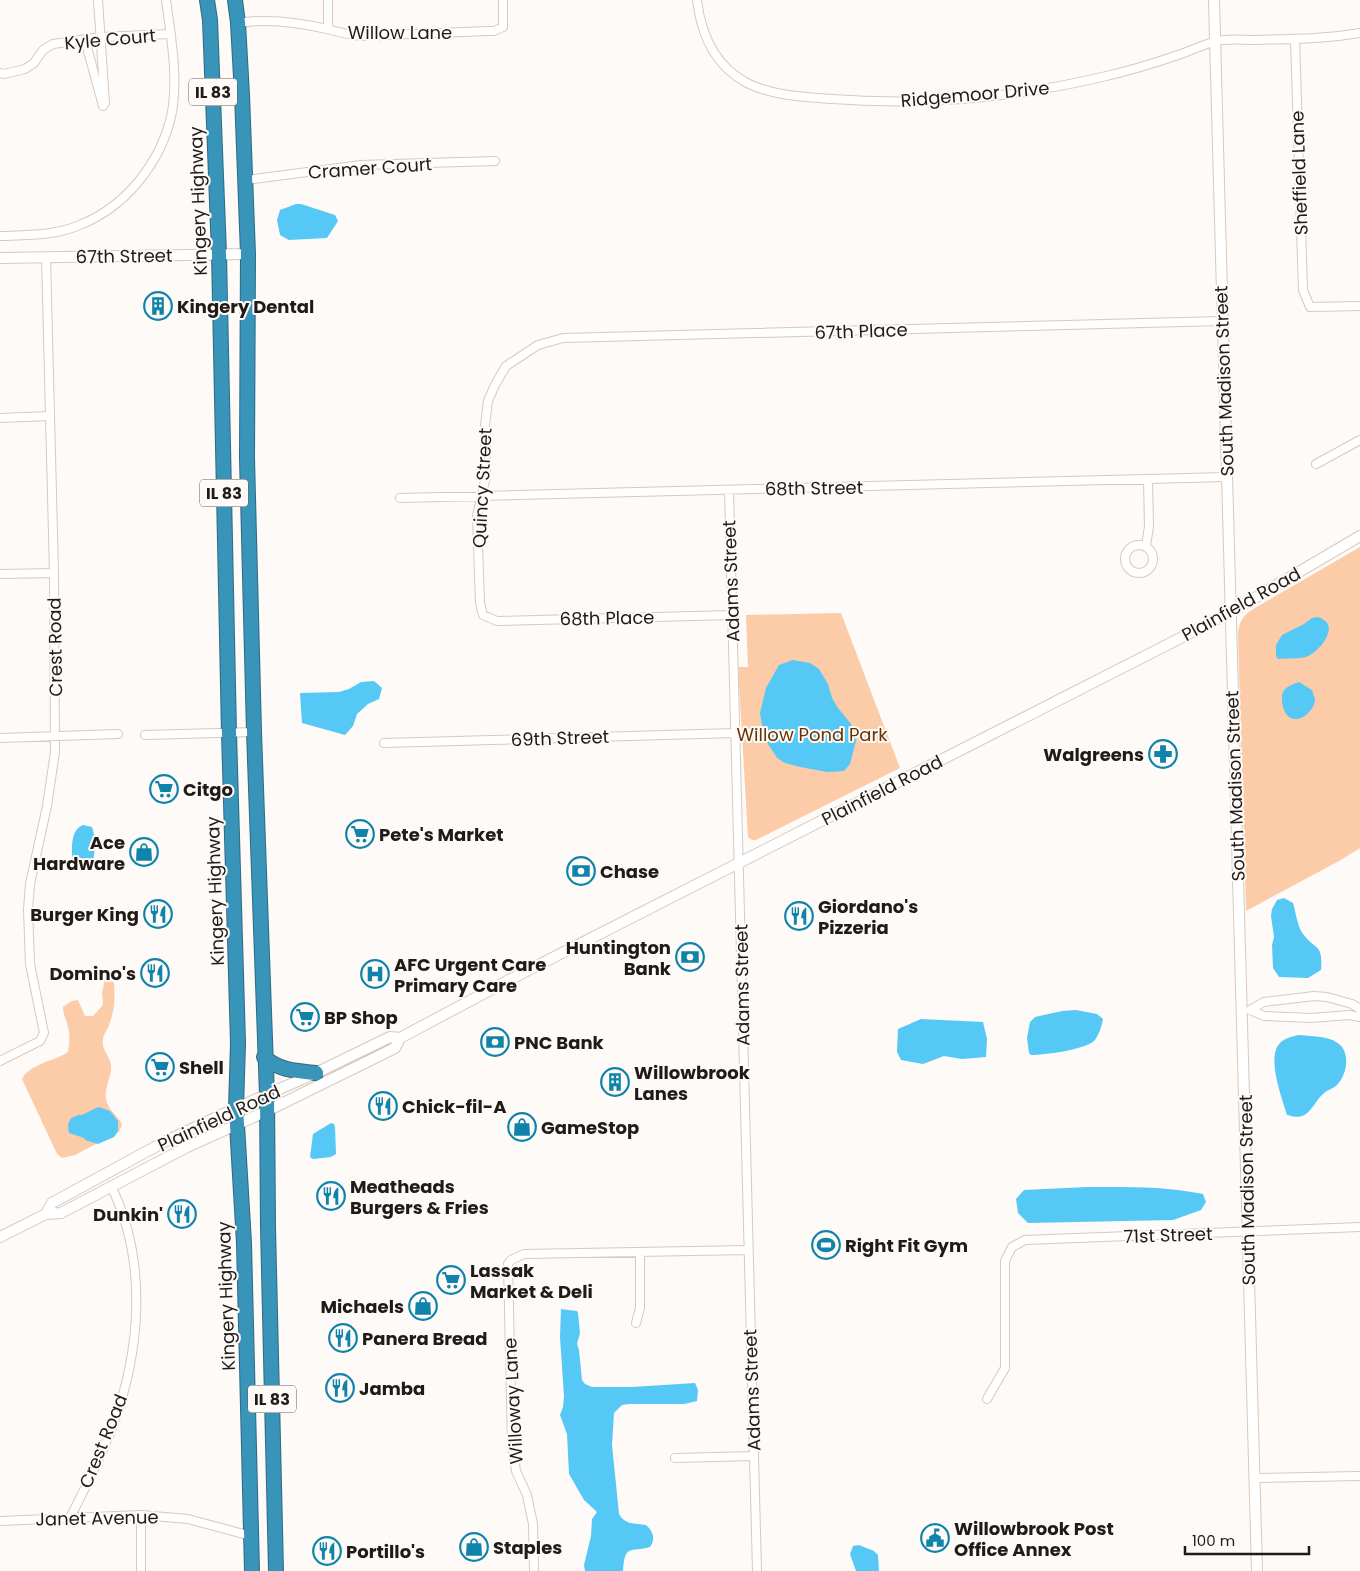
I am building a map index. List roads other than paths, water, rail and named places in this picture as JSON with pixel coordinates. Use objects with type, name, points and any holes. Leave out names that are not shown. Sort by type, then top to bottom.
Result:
[{"type":"highway","name":"Kingery Highway","points":[[207,0],[210,20],[219,254],[229,733],[238,1043],[236,1108],[244,1243],[252,1571]]},
{"type":"highway","name":"IL 83","points":[[235,0],[238,24],[246,180],[248,254],[247,458],[264,1057],[267,1095],[276,1571]]},
{"type":"highway","points":[[264,1057],[273,1065],[283,1069],[316,1074]]},
{"type":"main road","name":"South Madison Street","points":[[1214,0],[1247,1232],[1258,1571]]},
{"type":"main road","name":"67th Street","points":[[0,258],[248,254]]},
{"type":"main road","name":"Plainfield Road","points":[[46,1214],[52,1203],[164,1142],[236,1108],[316,1074],[390,1037],[400,1038],[509,980],[1231,612],[1360,536]]},
{"type":"main road","name":"Plainfield Road","points":[[0,1237],[46,1214],[61,1213],[187,1147],[267,1111],[395,1048],[400,1038]]},
{"type":"street","points":[[93,0],[101,37]]},
{"type":"street","points":[[84,40],[103,106],[98,0]]},
{"type":"street","points":[[0,236],[40,235],[82,224],[121,199],[135,185],[156,157],[171,116],[174,70],[166,0]]},
{"type":"street","points":[[328,0],[328,29]]},
{"type":"street","name":"Willow Lane","points":[[238,24],[279,20],[328,29],[348,35],[361,36],[488,32],[503,27],[504,0]]},
{"type":"street","name":"Ridgemoor Drive","points":[[697,0],[706,40],[725,67],[747,83],[766,91],[855,101],[919,102],[1027,92],[1133,69],[1215,41],[1295,39],[1360,33]]},
{"type":"street","name":"Kyle Court","points":[[0,72],[4,74],[25,69],[34,63],[43,50],[53,44],[101,37],[170,34]]},
{"type":"street","name":"Sheffield Lane","points":[[1295,39],[1303,286],[1310,307],[1360,306]]},
{"type":"street","name":"Cramer Court","points":[[246,180],[361,165],[495,161]]},
{"type":"street","name":"Crest Road","points":[[0,1062],[40,1040],[44,1033],[30,964],[28,910],[33,866],[52,778],[56,737],[46,257]]},
{"type":"street","name":"67th Place","points":[[506,366],[538,345],[563,338],[1223,321]]},
{"type":"street","name":"Quincy Street","points":[[483,615],[480,603],[477,516],[486,476],[486,412],[491,392],[506,366]]},
{"type":"street","points":[[0,418],[50,416]]},
{"type":"street","points":[[1316,464],[1360,440]]},
{"type":"street","name":"68th Street","points":[[400,498],[1227,477]]},
{"type":"street","points":[[1146,546],[1149,526],[1148,479]]},
{"type":"street","name":"Adams Street","points":[[729,490],[757,1571]]},
{"type":"street","points":[[0,574],[54,573]]},
{"type":"street","name":"68th Place","points":[[483,615],[497,621],[732,615]]},
{"type":"street","points":[[145,735],[254,732]]},
{"type":"street","name":"69th Street","points":[[384,743],[735,733]]},
{"type":"street","points":[[0,738],[118,734]]},
{"type":"street","points":[[1360,1009],[1352,1004],[1327,997],[1314,996],[1264,1002],[1250,1010],[1264,1016],[1311,1018],[1349,1015],[1360,1017]]},
{"type":"street","name":"Crest Road","points":[[70,1518],[113,1426],[124,1389],[132,1350],[136,1311],[136,1269],[127,1227],[111,1186]]},
{"type":"street","name":"71st Street","points":[[987,1398],[1005,1368],[1005,1261],[1012,1247],[1025,1240],[1360,1227]]},
{"type":"street","points":[[636,1323],[640,1308],[640,1252],[748,1250]]},
{"type":"street","name":"Willoway Lane","points":[[534,1571],[532,1517],[526,1495],[516,1471],[512,1445],[508,1264],[511,1260],[524,1254],[640,1252]]},
{"type":"street","points":[[676,1458],[754,1456]]},
{"type":"street","points":[[1255,1478],[1360,1476]]},
{"type":"street","points":[[141,1515],[141,1571]]},
{"type":"street","name":"Janet Avenue","points":[[0,1521],[141,1515],[188,1519],[251,1536]]},
{"type":"water","points":[[296,204],[335,215],[338,221],[327,238],[289,240],[280,235],[277,220],[280,210]]},
{"type":"water","points":[[1317,617],[1325,620],[1328,625],[1329,631],[1322,644],[1306,657],[1278,659],[1276,656],[1276,645],[1282,635]]},
{"type":"water","points":[[793,660],[810,663],[819,669],[828,684],[832,698],[851,724],[856,741],[850,764],[844,771],[827,772],[785,763],[777,758],[766,741],[760,713],[766,688],[779,665]]},
{"type":"water","points":[[374,681],[382,688],[379,699],[368,704],[357,714],[353,726],[345,735],[302,723],[300,693],[339,692],[361,682]]},
{"type":"water","points":[[1299,682],[1312,690],[1315,701],[1309,713],[1301,718],[1293,719],[1285,712],[1282,695],[1286,688]]},
{"type":"water","points":[[83,825],[92,827],[95,849],[93,862],[79,864],[72,860],[72,845],[76,831]]},
{"type":"water","points":[[1284,898],[1293,903],[1301,931],[1320,951],[1321,970],[1308,978],[1279,977],[1273,968],[1272,945],[1274,937],[1272,909],[1277,900]]},
{"type":"water","points":[[1076,1010],[1097,1014],[1103,1019],[1100,1031],[1094,1041],[1081,1047],[1063,1051],[1037,1055],[1029,1053],[1027,1038],[1030,1022],[1035,1017]]},
{"type":"water","points":[[921,1019],[983,1022],[987,1039],[986,1057],[962,1059],[944,1056],[923,1064],[901,1060],[897,1052],[898,1029]]},
{"type":"water","points":[[1298,1035],[1323,1037],[1338,1043],[1346,1055],[1346,1065],[1343,1076],[1336,1086],[1326,1091],[1305,1114],[1296,1117],[1287,1115],[1276,1078],[1274,1058],[1280,1043]]},
{"type":"water","points":[[99,1107],[110,1111],[118,1121],[118,1131],[114,1137],[98,1144],[69,1133],[68,1125],[73,1117]]},
{"type":"water","points":[[331,1123],[335,1127],[336,1154],[331,1157],[313,1159],[310,1157],[313,1134]]},
{"type":"water","points":[[1145,1187],[1174,1190],[1203,1194],[1206,1202],[1201,1210],[1173,1220],[1028,1223],[1018,1213],[1016,1199],[1024,1190]]},
{"type":"water","points":[[561,1309],[577,1311],[578,1313],[580,1333],[577,1344],[582,1380],[585,1384],[592,1387],[632,1387],[695,1383],[698,1390],[697,1401],[684,1404],[622,1405],[614,1413],[612,1445],[619,1514],[627,1522],[646,1525],[652,1532],[653,1538],[650,1547],[627,1553],[623,1571],[585,1571],[584,1565],[591,1536],[592,1519],[597,1512],[584,1500],[569,1474],[567,1434],[560,1415],[564,1397],[560,1337]]},
{"type":"water","points":[[859,1545],[874,1551],[878,1555],[879,1571],[856,1571],[850,1554],[853,1546]]},
{"type":"place","name":"Kingery Dental","points":[[158,306]]},
{"type":"place","name":"Walgreens","points":[[1163,754]]},
{"type":"place","name":"Citgo","points":[[164,789]]},
{"type":"place","name":"Pete's Market","points":[[360,834]]},
{"type":"place","name":"Ace Hardware","points":[[144,852]]},
{"type":"place","name":"Chase","points":[[581,871]]},
{"type":"place","name":"Burger King","points":[[158,914]]},
{"type":"place","name":"Giordano's Pizzeria","points":[[799,916]]},
{"type":"place","name":"Huntington Bank","points":[[690,957]]},
{"type":"place","name":"Domino's","points":[[155,973]]},
{"type":"place","name":"AFC Urgent Care Primary Care","points":[[375,974]]},
{"type":"place","name":"BP Shop","points":[[305,1017]]},
{"type":"place","name":"PNC Bank","points":[[495,1042]]},
{"type":"place","name":"Shell","points":[[160,1067]]},
{"type":"place","name":"Willowbrook Lanes","points":[[615,1082]]},
{"type":"place","name":"Chick-fil-A","points":[[383,1106]]},
{"type":"place","name":"GameStop","points":[[522,1127]]},
{"type":"place","name":"Meatheads Burgers & Fries","points":[[331,1196]]},
{"type":"place","name":"Dunkin'","points":[[182,1214]]},
{"type":"place","name":"Right Fit Gym","points":[[826,1245]]},
{"type":"place","name":"Lassak Market & Deli","points":[[451,1280]]},
{"type":"place","name":"Michaels","points":[[423,1306]]},
{"type":"place","name":"Panera Bread","points":[[343,1338]]},
{"type":"place","name":"Jamba","points":[[340,1388]]},
{"type":"place","name":"Willowbrook Post Office Annex","points":[[935,1538]]},
{"type":"place","name":"Staples","points":[[474,1547]]},
{"type":"place","name":"Portillo's","points":[[327,1551]]},
{"type":"park label","name":"Willow Pond Park","points":[[812,734]]}]
